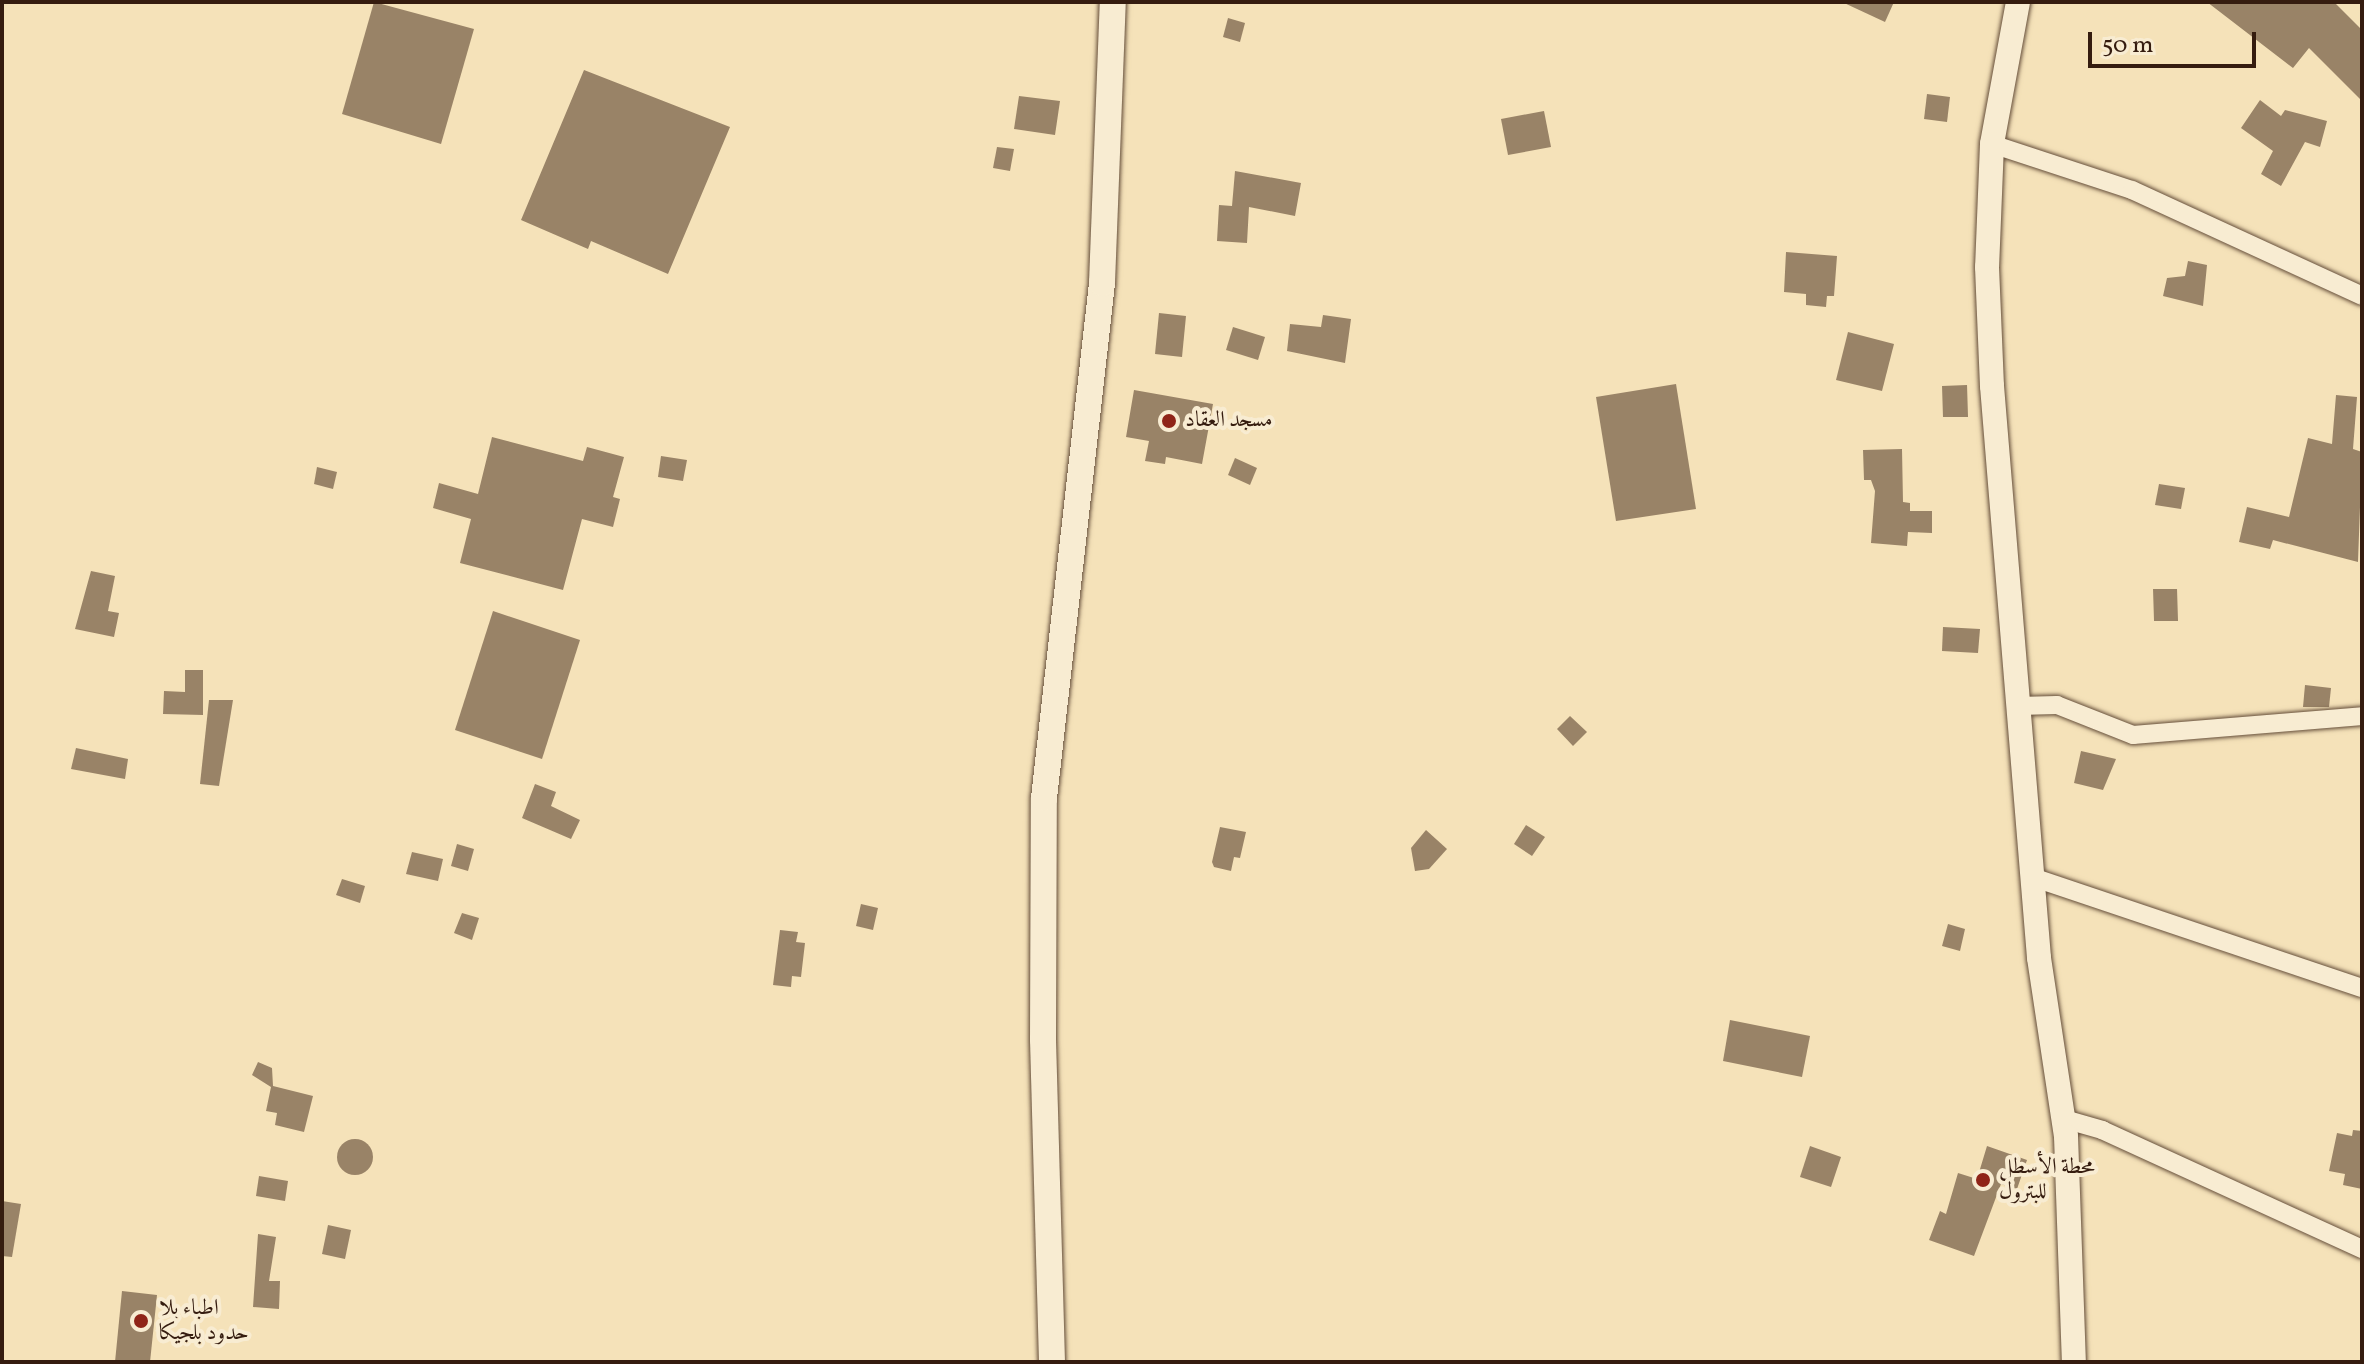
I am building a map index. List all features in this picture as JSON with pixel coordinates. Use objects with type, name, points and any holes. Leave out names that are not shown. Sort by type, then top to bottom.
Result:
[{"type":"main road","points":[[1052,1362],[1043,1039],[1044,798],[1102,283],[1113,2]]},
{"type":"street","points":[[2018,2],[1992,144],[1987,267],[1992,386],[2032,877],[2064,1119],[2074,1362]]},
{"type":"street","points":[[1992,144],[2132,190],[2362,296]]},
{"type":"street","points":[[2017,706],[2057,705],[2133,735],[2362,716]]},
{"type":"street","points":[[2032,877],[2362,988]]},
{"type":"street","points":[[2064,1119],[2102,1130],[2362,1249]]},
{"type":"building","points":[[374,2],[474,29],[441,144],[342,114]]},
{"type":"building","points":[[1842,2],[1894,2],[1885,22]]},
{"type":"building","points":[[2207,2],[2334,2],[2362,30],[2362,101],[2309,48],[2293,68]]},
{"type":"building","points":[[1228,18],[1245,23],[1240,42],[1223,37]]},
{"type":"building","points":[[584,70],[730,127],[668,274],[591,241],[588,249],[521,220]]},
{"type":"building","points":[[1927,94],[1950,97],[1947,122],[1924,119]]},
{"type":"building","points":[[1019,96],[1060,101],[1055,135],[1014,129]]},
{"type":"building","points":[[2260,100],[2281,116],[2285,110],[2327,121],[2320,147],[2305,142],[2281,186],[2261,174],[2273,151],[2241,128]]},
{"type":"building","points":[[1544,111],[1551,147],[1508,155],[1501,119]]},
{"type":"building","points":[[997,147],[1014,149],[1010,171],[993,168]]},
{"type":"building","points":[[1235,171],[1301,183],[1295,216],[1249,207],[1247,243],[1217,241],[1219,205],[1232,206]]},
{"type":"building","points":[[1786,252],[1837,256],[1834,296],[1827,296],[1826,307],[1806,305],[1806,294],[1784,292]]},
{"type":"building","points":[[2188,261],[2207,265],[2203,306],[2163,296],[2167,278],[2185,276]]},
{"type":"building","points":[[1159,313],[1186,316],[1182,357],[1155,354]]},
{"type":"building","points":[[1323,315],[1351,319],[1345,363],[1287,351],[1290,324],[1321,327]]},
{"type":"building","points":[[1233,327],[1265,337],[1258,360],[1226,350]]},
{"type":"building","points":[[1848,332],[1894,344],[1882,391],[1836,380]]},
{"type":"building","points":[[1676,384],[1696,509],[1616,521],[1596,397]]},
{"type":"building","points":[[1967,385],[1968,417],[1943,417],[1942,386]]},
{"type":"building","name":"مسجد العقاد","points":[[1134,390],[1213,404],[1202,464],[1166,457],[1165,464],[1145,461],[1149,441],[1126,437]]},
{"type":"building","points":[[2336,395],[2357,397],[2353,449],[2362,452],[2358,562],[2273,540],[2270,549],[2239,542],[2247,507],[2289,517],[2308,438],[2332,444]]},
{"type":"building","points":[[492,437],[583,461],[587,447],[624,457],[613,497],[620,499],[613,527],[582,519],[563,590],[460,563],[471,519],[433,508],[439,483],[478,494]]},
{"type":"building","points":[[1902,449],[1903,502],[1910,503],[1910,511],[1932,511],[1932,533],[1908,532],[1907,546],[1871,543],[1875,491],[1871,480],[1864,480],[1863,450]]},
{"type":"building","points":[[661,456],[687,460],[683,481],[658,477]]},
{"type":"building","points":[[1235,458],[1257,468],[1250,485],[1228,475]]},
{"type":"building","points":[[317,467],[337,472],[333,489],[314,484]]},
{"type":"building","points":[[2159,484],[2185,488],[2181,509],[2155,505]]},
{"type":"building","points":[[91,571],[115,576],[108,611],[119,613],[114,637],[75,629]]},
{"type":"building","points":[[2153,589],[2177,589],[2178,621],[2154,621]]},
{"type":"building","points":[[493,611],[580,640],[542,759],[455,730]]},
{"type":"building","points":[[1943,627],[1980,629],[1978,653],[1942,651]]},
{"type":"building","points":[[185,670],[203,670],[203,715],[163,714],[164,691],[185,692]]},
{"type":"building","points":[[2305,685],[2331,688],[2329,707],[2303,707]]},
{"type":"building","points":[[209,700],[233,700],[219,786],[200,784]]},
{"type":"building","points":[[1570,716],[1587,732],[1573,746],[1557,729]]},
{"type":"building","points":[[76,748],[128,759],[125,779],[71,769]]},
{"type":"building","points":[[2081,751],[2116,759],[2103,790],[2074,783]]},
{"type":"building","points":[[535,784],[556,792],[551,806],[580,820],[571,839],[522,818]]},
{"type":"building","points":[[1526,825],[1545,837],[1532,856],[1514,844]]},
{"type":"building","points":[[1220,827],[1246,832],[1240,858],[1234,857],[1231,871],[1214,867],[1212,862]]},
{"type":"building","points":[[1426,830],[1447,849],[1429,869],[1415,871],[1411,848]]},
{"type":"building","points":[[457,844],[474,849],[468,871],[451,866]]},
{"type":"building","points":[[412,852],[443,859],[438,881],[406,874]]},
{"type":"building","points":[[342,879],[365,886],[360,903],[336,895]]},
{"type":"building","points":[[861,904],[878,908],[873,930],[856,926]]},
{"type":"building","points":[[462,913],[479,918],[472,940],[454,933]]},
{"type":"building","points":[[1948,924],[1965,929],[1960,951],[1942,946]]},
{"type":"building","points":[[780,930],[798,932],[796,942],[805,943],[801,977],[792,976],[791,987],[773,985]]},
{"type":"building","points":[[1730,1020],[1810,1036],[1802,1077],[1723,1061]]},
{"type":"building","points":[[258,1062],[272,1068],[273,1086],[313,1096],[304,1132],[275,1125],[277,1113],[266,1111],[271,1087],[252,1075]]},
{"type":"building","points":[[2353,1130],[2362,1131],[2362,1189],[2343,1185],[2345,1174],[2329,1171],[2337,1133],[2352,1136]]},
{"type":"building","points":[[355,1139],[367,1145],[373,1157],[367,1169],[355,1175],[343,1169],[337,1157],[343,1145]]},
{"type":"building","points":[[1810,1146],[1841,1157],[1831,1187],[1800,1177]]},
{"type":"building","points":[[1987,1146],[2027,1160],[2017,1189],[2001,1184],[1974,1256],[1929,1240],[1940,1211],[1946,1214],[1958,1173],[1977,1179]]},
{"type":"building","points":[[259,1176],[288,1181],[285,1201],[256,1196]]},
{"type":"building","points":[[2,1201],[21,1204],[12,1257],[2,1256]]},
{"type":"building","points":[[328,1225],[351,1230],[345,1259],[322,1254]]},
{"type":"building","points":[[258,1234],[276,1237],[269,1281],[280,1281],[279,1309],[253,1307]]},
{"type":"building","points":[[122,1291],[157,1295],[150,1362],[115,1362]]},
{"type":"place","name":"مسجد العقاد","points":[[1169,421]]},
{"type":"place","name":"محطة الأسطل للبترول","points":[[1983,1180]]},
{"type":"place","name":"اطباء بلا حدود بلجيكا","points":[[141,1321]]}]
